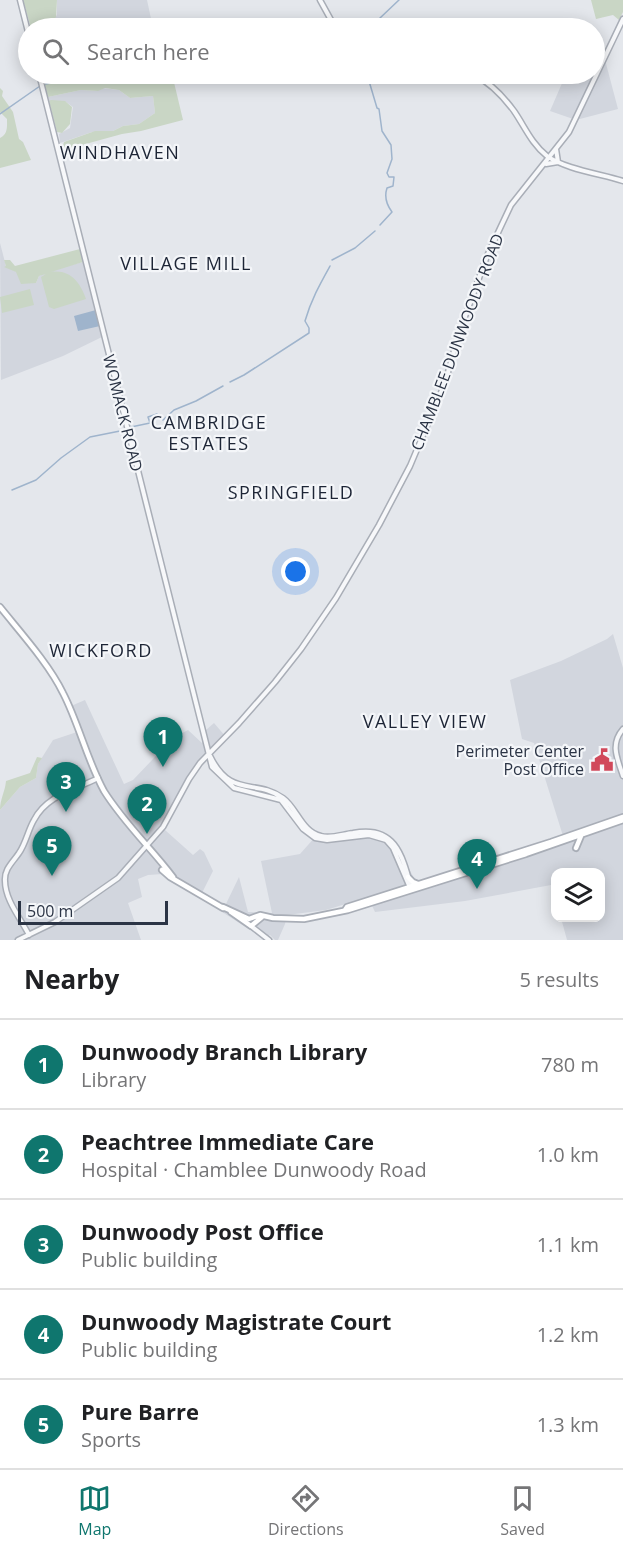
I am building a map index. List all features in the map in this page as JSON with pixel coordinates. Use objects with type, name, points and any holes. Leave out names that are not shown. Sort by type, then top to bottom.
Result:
[{"type":"main road","points":[[0,607],[56,680],[98,778],[115,808],[173,877],[251,926],[259,918],[307,919],[345,910],[480,868],[623,818]]},
{"type":"main road","points":[[570,830],[579,834]]},
{"type":"main road","points":[[576,848],[579,834]]},
{"type":"main road","points":[[345,910],[347,907],[399,890],[579,834]]},
{"type":"main road","points":[[480,868],[487,873]]},
{"type":"main road","points":[[399,890],[407,879],[418,884]]},
{"type":"main road","points":[[223,907],[248,919],[260,915],[265,918]]},
{"type":"street","points":[[20,0],[24,18]]},
{"type":"street","points":[[320,0],[330,18]]},
{"type":"street","points":[[605,57],[623,19]]},
{"type":"street","name":"WOMACK ROAD","points":[[41,84],[212,767]]},
{"type":"street","points":[[489,84],[514,111],[529,137],[542,152],[558,162],[623,181]]},
{"type":"street","points":[[542,166],[570,130],[592,84]]},
{"type":"street","points":[[542,152],[556,149]]},
{"type":"street","points":[[556,149],[558,162]]},
{"type":"street","points":[[542,152],[542,166]]},
{"type":"street","points":[[542,166],[549,162],[558,162]]},
{"type":"street","name":"CHAMBLEE DUNWOODY ROAD","points":[[18,940],[55,922],[113,881],[165,825],[183,789],[208,753],[248,714],[302,649],[352,574],[410,466],[445,383],[459,333],[492,245],[511,205],[542,166]]},
{"type":"street","points":[[623,729],[617,736],[614,748],[623,776]]},
{"type":"street","points":[[208,753],[215,766],[232,782],[281,796],[291,805],[306,828],[314,834],[324,837],[371,831],[385,835],[396,848],[410,888]]},
{"type":"street","points":[[197,767],[206,763],[234,788],[281,800],[303,829],[315,838],[327,840],[369,835],[386,840],[407,879]]},
{"type":"street","points":[[29,935],[6,890],[4,878],[7,870],[42,808],[57,796],[98,778]]},
{"type":"street","points":[[251,926],[269,940]]},
{"type":"shaded area","points":[[57,0],[147,0],[151,18],[54,18],[57,15]]},
{"type":"shaded area","points":[[605,60],[618,109],[576,120],[550,111],[562,84],[605,84]]},
{"type":"shaded area","points":[[101,88],[119,90],[130,98],[153,96],[155,113],[139,124],[123,126],[113,131],[92,132],[60,143],[59,134],[70,128],[73,107],[66,102],[49,101],[48,97],[81,90],[97,91]]},
{"type":"shaded area","points":[[0,243],[6,266],[36,283],[39,276],[83,262],[102,337],[63,356],[1,380]]},
{"type":"shaded area","points":[[613,634],[623,668],[623,940],[567,940],[562,922],[605,922],[605,868],[551,868],[551,885],[465,901],[375,912],[368,897],[326,910],[287,915],[278,940],[270,935],[264,939],[163,874],[148,875],[138,879],[142,897],[128,903],[141,940],[0,940],[0,810],[20,787],[36,778],[38,764],[53,740],[80,731],[71,706],[85,700],[124,784],[133,780],[173,738],[188,730],[202,743],[206,730],[214,723],[226,737],[196,769],[165,824],[165,830],[193,855],[200,849],[204,852],[213,871],[202,893],[224,908],[239,877],[248,912],[272,913],[261,861],[300,854],[316,836],[329,838],[374,832],[393,838],[417,884],[470,864],[483,866],[563,836],[534,743],[522,739],[510,680],[561,661]]},
{"type":"green space","points":[[23,0],[57,0],[55,18],[28,18]]},
{"type":"green space","points":[[591,0],[623,0],[623,12],[619,20],[613,15],[596,18]]},
{"type":"green space","points":[[45,84],[174,84],[183,120],[71,148],[70,145],[62,149],[64,142],[95,131],[113,131],[123,126],[139,124],[155,113],[153,96],[130,98],[119,90],[105,88],[98,91],[81,90],[48,97]]},
{"type":"green space","points":[[0,88],[3,91],[2,96],[13,112],[19,139],[23,142],[31,160],[0,168],[0,138],[6,132],[7,119],[0,112]]},
{"type":"green space","points":[[49,101],[65,101],[72,107],[70,124],[62,133],[57,132]]},
{"type":"green space","points":[[80,249],[83,262],[51,272],[64,273],[73,278],[81,287],[86,299],[54,309],[49,307],[41,277],[46,274],[39,276],[36,283],[21,284],[16,272],[4,267],[6,266],[4,260],[10,260],[15,266]]},
{"type":"green space","points":[[30,289],[34,305],[2,313],[0,297]]},
{"type":"green space","points":[[37,757],[42,758],[38,764],[36,778],[20,787],[0,810],[6,781],[30,773]]},
{"type":"water","points":[[96,310],[100,326],[78,331],[74,316]]},
{"type":"waterway","points":[[380,18],[399,0]]},
{"type":"waterway","points":[[370,84],[379,109],[382,131],[391,145],[392,159],[387,173],[389,177],[394,177],[393,186],[387,188],[386,194],[387,203],[392,212],[380,225]]},
{"type":"waterway","points":[[0,114],[40,86]]},
{"type":"waterway","points":[[332,260],[355,248],[375,231]]},
{"type":"waterway","points":[[230,382],[309,333],[305,321],[307,313],[330,266]]},
{"type":"waterway","points":[[131,427],[150,423],[148,417],[157,414],[163,420],[174,410],[223,386]]},
{"type":"waterway","points":[[12,490],[36,480],[90,437],[125,430]]},
{"type":"place","name":"Perimeter Center Post Office","points":[[602,760]]},
{"type":"place","name":"Dunwoody Branch Library","points":[[163,767]]},
{"type":"place","name":"Dunwoody Post Office","points":[[66,812]]},
{"type":"place","name":"Peachtree Immediate Care","points":[[147,834]]},
{"type":"place","name":"Pure Barre","points":[[52,876]]},
{"type":"place","name":"Dunwoody Magistrate Court","points":[[477,889]]},
{"type":"district","name":"WINDHAVEN","points":[[120,153]]},
{"type":"district","name":"VILLAGE MILL","points":[[186,264]]},
{"type":"district","name":"CAMBRIDGE ESTATES","points":[[209,433]]},
{"type":"district","name":"SPRINGFIELD","points":[[291,493]]},
{"type":"district","name":"WICKFORD","points":[[101,651]]},
{"type":"district","name":"VALLEY VIEW","points":[[425,722]]}]
